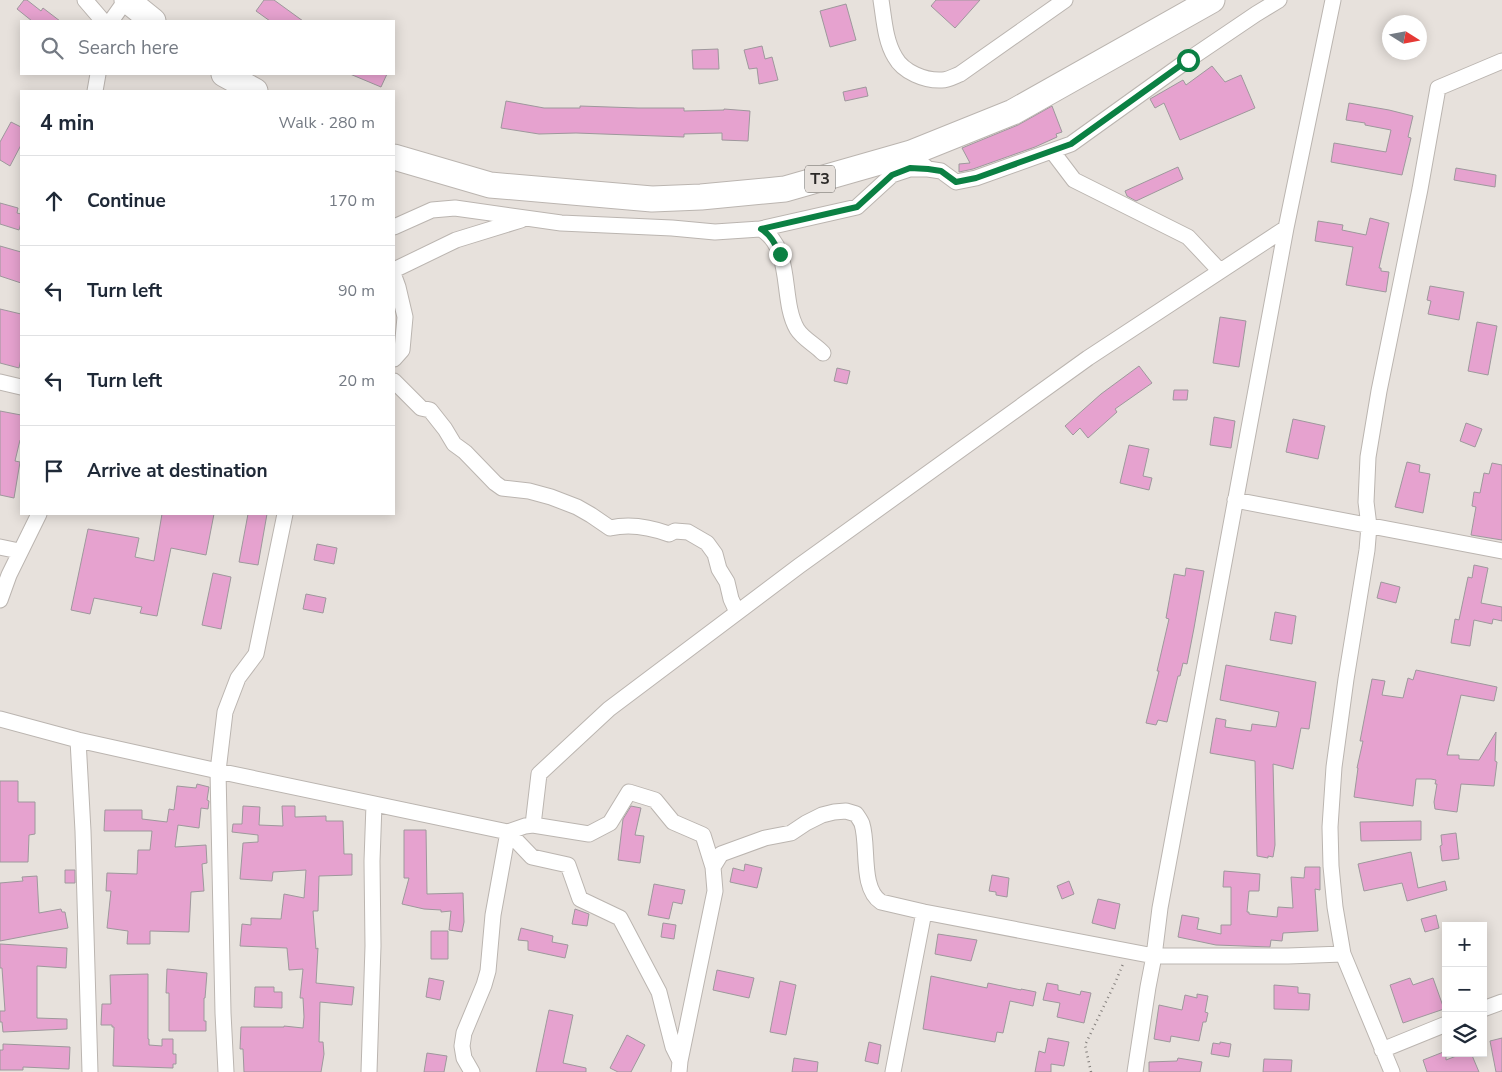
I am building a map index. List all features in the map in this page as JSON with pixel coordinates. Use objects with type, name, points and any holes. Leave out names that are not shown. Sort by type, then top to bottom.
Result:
[{"type":"highway","points":[[126,0],[152,20]]},
{"type":"highway","name":"T3","points":[[395,157],[490,185],[652,199],[701,197],[785,189],[919,161],[1013,112],[1212,0]]},
{"type":"highway","points":[[226,75],[253,90]]},
{"type":"street","points":[[86,0],[102,20]]},
{"type":"street","points":[[113,20],[126,0]]},
{"type":"street","points":[[881,0],[888,40],[895,58],[909,72],[926,80],[943,80],[960,74],[1065,0]]},
{"type":"street","points":[[395,227],[432,210],[455,208],[560,223],[672,228],[715,232],[761,229],[857,207],[892,175],[910,168],[919,161],[941,171],[956,182],[976,178],[1071,144],[1188,60],[1279,0]]},
{"type":"street","points":[[1135,1072],[1160,908],[1235,500],[1286,228],[1333,0]]},
{"type":"street","points":[[1392,1072],[1343,954],[1335,907],[1331,866],[1330,827],[1333,784],[1346,679],[1367,550],[1369,526],[1366,502],[1368,457],[1438,88],[1502,61]]},
{"type":"street","points":[[95,90],[98,75]]},
{"type":"street","points":[[1052,151],[1074,180],[1188,237],[1220,271]]},
{"type":"street","points":[[395,270],[456,240],[525,218]]},
{"type":"street","points":[[533,825],[539,774],[609,709],[799,566],[1088,358],[1286,228]]},
{"type":"street","points":[[761,229],[767,232],[780,254],[784,267],[788,301],[798,331],[823,353]]},
{"type":"street","points":[[395,279],[405,317],[402,350],[395,359]]},
{"type":"street","points":[[0,382],[20,387]]},
{"type":"street","points":[[395,382],[421,408],[430,410],[454,444],[465,452],[502,488],[529,491],[551,497],[577,507],[610,528],[646,527],[669,534],[675,531],[688,532],[707,543],[715,554],[719,569],[728,582],[731,599],[737,612]]},
{"type":"street","points":[[1235,500],[1502,551]]},
{"type":"street","points":[[0,600],[19,551],[38,515]]},
{"type":"street","points":[[226,1072],[218,771],[225,712],[238,678],[256,654],[285,515]]},
{"type":"street","points":[[0,547],[19,551]]},
{"type":"street","points":[[0,719],[78,740],[508,832],[533,825],[589,834],[610,823],[629,792],[655,800],[673,822],[704,835],[713,867],[715,891],[680,1066]]},
{"type":"street","points":[[78,740],[84,841],[90,1072]]},
{"type":"street","points":[[369,1072],[373,946],[372,861],[374,804]]},
{"type":"street","points":[[713,867],[721,854],[764,838],[791,833],[822,815],[846,811],[856,814],[862,824],[867,871],[872,892],[875,898],[881,902],[1154,956],[1343,954]]},
{"type":"street","points":[[508,832],[532,857],[568,865],[580,899],[620,918],[659,992],[673,1047],[680,1066]]},
{"type":"street","points":[[472,1072],[464,1058],[463,1039],[488,971],[493,915],[508,832]]},
{"type":"street","points":[[893,1072],[924,912]]},
{"type":"street","points":[[1487,1008],[1502,1002]]},
{"type":"street","points":[[1382,1050],[1442,1026]]},
{"type":"path","points":[[1091,1072],[1085,1045],[1115,983],[1127,951]]},
{"type":"building","points":[[24,0],[27,0],[41,11],[43,8],[59,20],[31,20],[17,9]]},
{"type":"building","points":[[264,0],[274,0],[302,20],[269,20],[256,11]]},
{"type":"building","points":[[936,0],[980,0],[955,28],[931,6]]},
{"type":"building","points":[[846,4],[856,40],[830,47],[820,11]]},
{"type":"building","points":[[762,46],[765,59],[772,57],[778,80],[759,84],[757,68],[749,69],[744,50]]},
{"type":"building","points":[[718,49],[719,69],[693,69],[692,50]]},
{"type":"building","points":[[1212,66],[1225,82],[1241,75],[1255,108],[1180,140],[1164,103],[1155,108],[1150,99],[1183,80],[1186,85]]},
{"type":"building","points":[[352,75],[387,75],[381,87]]},
{"type":"building","points":[[866,87],[868,96],[845,101],[843,92]]},
{"type":"building","points":[[506,101],[544,108],[580,108],[580,106],[684,108],[684,111],[724,109],[750,111],[748,141],[722,140],[722,133],[684,134],[684,137],[576,133],[539,134],[501,128]]},
{"type":"building","points":[[1349,103],[1413,116],[1408,137],[1411,138],[1402,175],[1331,162],[1334,143],[1386,152],[1391,130],[1346,120]]},
{"type":"building","points":[[1052,106],[1062,132],[1056,134],[1057,137],[1035,147],[973,169],[959,172],[959,164],[970,163],[962,148],[1018,125]]},
{"type":"building","points":[[11,122],[20,126],[20,147],[10,166],[0,160],[0,142]]},
{"type":"building","points":[[1178,167],[1183,179],[1136,201],[1127,196],[1125,191]]},
{"type":"building","points":[[1456,168],[1496,175],[1495,187],[1454,180]]},
{"type":"building","points":[[0,203],[18,208],[17,213],[20,214],[19,230],[0,224]]},
{"type":"building","points":[[1370,218],[1389,223],[1379,268],[1381,268],[1381,271],[1389,272],[1386,292],[1346,285],[1353,247],[1315,241],[1318,221],[1343,225],[1342,230],[1366,235]]},
{"type":"building","points":[[0,246],[20,252],[20,283],[0,276]]},
{"type":"building","points":[[1430,286],[1464,292],[1459,320],[1428,314],[1431,301],[1427,300]]},
{"type":"building","points":[[0,309],[20,314],[20,364],[19,368],[0,363]]},
{"type":"building","points":[[1220,317],[1246,321],[1239,367],[1213,363]]},
{"type":"building","points":[[1477,322],[1497,326],[1488,375],[1468,371]]},
{"type":"building","points":[[1139,366],[1152,383],[1115,409],[1117,412],[1088,438],[1080,428],[1073,435],[1065,426],[1101,394]]},
{"type":"building","points":[[837,368],[850,371],[847,384],[834,381]]},
{"type":"building","points":[[1174,390],[1188,390],[1187,400],[1173,400]]},
{"type":"building","points":[[0,411],[20,415],[20,440],[15,461],[20,462],[14,498],[0,495]]},
{"type":"building","points":[[1214,417],[1235,421],[1231,448],[1210,445]]},
{"type":"building","points":[[1293,419],[1325,426],[1318,459],[1286,452]]},
{"type":"building","points":[[1466,423],[1482,429],[1475,447],[1460,441]]},
{"type":"building","points":[[1129,445],[1149,449],[1143,476],[1152,478],[1149,490],[1120,483]]},
{"type":"building","points":[[1407,462],[1420,465],[1419,472],[1430,474],[1423,513],[1395,507]]},
{"type":"building","points":[[1492,463],[1502,465],[1502,540],[1471,535],[1476,507],[1472,506],[1474,492],[1480,493],[1484,473],[1489,474]]},
{"type":"building","points":[[162,515],[214,515],[206,555],[171,548],[157,616],[140,613],[142,607],[94,598],[90,614],[71,610],[88,529],[139,538],[135,557],[154,561]]},
{"type":"building","points":[[248,515],[267,515],[258,565],[239,562]]},
{"type":"building","points":[[317,544],[337,548],[334,564],[314,560]]},
{"type":"building","points":[[1474,565],[1488,568],[1481,603],[1502,607],[1502,621],[1493,619],[1492,624],[1474,620],[1470,646],[1451,643],[1455,619],[1459,620],[1468,577],[1472,578]]},
{"type":"building","points":[[1186,568],[1204,571],[1187,664],[1183,663],[1180,676],[1178,676],[1167,722],[1158,720],[1156,725],[1146,723],[1169,619],[1166,618],[1174,574],[1185,576]]},
{"type":"building","points":[[213,573],[231,577],[221,629],[202,625]]},
{"type":"building","points":[[1381,582],[1400,587],[1396,603],[1377,598]]},
{"type":"building","points":[[306,594],[326,598],[323,613],[303,609]]},
{"type":"building","points":[[1275,612],[1296,616],[1292,644],[1270,640]]},
{"type":"building","points":[[1226,665],[1316,682],[1309,729],[1301,728],[1293,769],[1273,764],[1275,845],[1273,857],[1257,856],[1255,761],[1210,753],[1216,718],[1226,720],[1225,727],[1251,731],[1252,724],[1276,727],[1279,712],[1220,700]]},
{"type":"building","points":[[1416,670],[1497,687],[1494,701],[1461,695],[1447,755],[1459,755],[1459,759],[1479,760],[1496,732],[1495,761],[1497,762],[1494,786],[1461,784],[1457,812],[1435,809],[1434,802],[1437,784],[1435,784],[1436,780],[1431,779],[1416,779],[1413,806],[1354,797],[1357,768],[1363,741],[1360,741],[1372,679],[1385,681],[1382,695],[1403,698],[1408,678],[1413,680]]},
{"type":"building","points":[[0,781],[18,781],[18,802],[35,802],[35,834],[29,835],[28,862],[0,862]]},
{"type":"building","points":[[197,784],[209,787],[208,809],[201,808],[199,828],[178,825],[175,847],[206,845],[207,863],[202,864],[204,891],[191,892],[189,932],[150,931],[150,944],[127,944],[128,931],[107,928],[111,891],[106,891],[107,873],[137,874],[138,850],[150,850],[152,831],[104,831],[105,810],[142,810],[142,819],[167,822],[169,809],[174,810],[177,786],[196,788]]},
{"type":"building","points":[[243,806],[260,807],[259,825],[283,826],[282,806],[295,806],[295,817],[326,816],[326,821],[343,821],[344,854],[352,854],[352,875],[319,876],[318,911],[313,911],[316,949],[318,948],[316,983],[354,987],[352,1005],[320,1002],[319,1042],[323,1042],[324,1054],[321,1072],[244,1072],[243,1049],[240,1049],[241,1027],[284,1026],[303,1028],[304,1017],[303,998],[300,998],[303,969],[289,970],[287,948],[240,946],[242,924],[251,925],[251,918],[281,919],[284,894],[304,898],[306,870],[273,872],[272,881],[240,879],[243,843],[258,842],[258,835],[232,832],[233,824],[242,824]]},
{"type":"building","points":[[631,806],[641,808],[635,835],[644,836],[640,863],[618,860],[623,819]]},
{"type":"building","points":[[1421,821],[1421,840],[1361,841],[1360,822]]},
{"type":"building","points":[[404,830],[426,830],[427,894],[463,893],[464,922],[462,932],[449,930],[451,911],[441,912],[441,910],[424,909],[402,904],[409,878],[404,878]]},
{"type":"building","points":[[1456,833],[1459,859],[1442,861],[1441,835]]},
{"type":"building","points":[[1411,852],[1418,888],[1445,881],[1447,890],[1407,901],[1402,883],[1364,891],[1358,864]]},
{"type":"building","points":[[745,864],[762,868],[757,888],[730,882],[733,868],[744,871]]},
{"type":"building","points":[[1305,867],[1320,867],[1320,890],[1315,889],[1318,931],[1283,933],[1282,941],[1271,940],[1270,947],[1216,945],[1178,937],[1182,915],[1199,918],[1197,929],[1221,934],[1221,925],[1231,925],[1231,887],[1223,887],[1224,871],[1260,874],[1259,891],[1249,891],[1247,912],[1249,914],[1277,917],[1278,907],[1293,908],[1291,877],[1304,878]]},
{"type":"building","points":[[65,870],[75,870],[75,883],[65,883]]},
{"type":"building","points":[[992,875],[1009,878],[1007,897],[996,895],[996,892],[989,891]]},
{"type":"building","points":[[37,876],[39,913],[61,909],[62,912],[65,912],[68,928],[0,941],[0,883],[23,881],[22,877]]},
{"type":"building","points":[[1069,881],[1074,894],[1062,899],[1057,886]]},
{"type":"building","points":[[654,884],[685,890],[682,904],[673,902],[669,919],[648,915]]},
{"type":"building","points":[[1098,899],[1120,904],[1115,929],[1092,923]]},
{"type":"building","points":[[575,909],[589,914],[587,926],[572,924]]},
{"type":"building","points":[[1436,915],[1439,928],[1425,932],[1421,919]]},
{"type":"building","points":[[663,923],[676,925],[674,939],[661,937]]},
{"type":"building","points":[[521,928],[553,936],[552,942],[568,945],[565,958],[528,950],[528,941],[518,940]]},
{"type":"building","points":[[431,931],[448,931],[448,959],[431,959]]},
{"type":"building","points":[[938,934],[977,940],[971,961],[935,954]]},
{"type":"building","points":[[0,944],[67,948],[66,968],[37,966],[37,1018],[67,1019],[67,1029],[3,1032],[2,1022],[0,1022],[0,1011],[5,1011],[2,968],[0,968]]},
{"type":"building","points":[[167,969],[207,973],[204,998],[206,1031],[169,1031],[169,993],[166,993]]},
{"type":"building","points":[[717,970],[754,978],[749,998],[713,990]]},
{"type":"building","points":[[148,974],[149,1045],[162,1046],[162,1039],[173,1039],[173,1054],[176,1054],[176,1064],[173,1064],[173,1068],[113,1066],[114,1027],[112,1025],[101,1025],[102,1004],[111,1004],[110,975]]},
{"type":"building","points":[[931,976],[987,988],[988,983],[1036,992],[1033,1006],[1010,1001],[1003,1033],[997,1032],[995,1042],[923,1029]]},
{"type":"building","points":[[429,978],[444,981],[440,1000],[426,997]]},
{"type":"building","points":[[1410,978],[1413,985],[1433,978],[1442,1003],[1442,1010],[1403,1023],[1390,985]]},
{"type":"building","points":[[780,981],[796,985],[786,1035],[770,1032]]},
{"type":"building","points":[[1047,983],[1058,985],[1058,990],[1080,995],[1081,991],[1091,993],[1084,1023],[1057,1017],[1060,1003],[1043,1000]]},
{"type":"building","points":[[1274,985],[1298,987],[1298,993],[1310,994],[1309,1010],[1274,1009]]},
{"type":"building","points":[[255,987],[274,987],[274,992],[282,992],[282,1008],[254,1007]]},
{"type":"building","points":[[1197,994],[1208,996],[1205,1012],[1208,1013],[1206,1022],[1203,1022],[1199,1041],[1171,1036],[1170,1042],[1154,1039],[1159,1005],[1182,1010],[1185,995],[1197,998]]},
{"type":"building","points":[[549,1010],[573,1015],[563,1063],[586,1068],[586,1072],[536,1072]]},
{"type":"building","points":[[627,1035],[645,1045],[631,1072],[618,1072],[610,1068]]},
{"type":"building","points":[[1048,1038],[1069,1042],[1064,1066],[1051,1064],[1051,1072],[1035,1072],[1039,1051],[1045,1053]]},
{"type":"building","points":[[1502,1038],[1502,1072],[1496,1072],[1490,1041]]},
{"type":"building","points":[[869,1042],[881,1045],[878,1064],[865,1061]]},
{"type":"building","points":[[1220,1042],[1231,1044],[1229,1057],[1211,1054],[1213,1043],[1220,1044]]},
{"type":"building","points":[[3,1044],[70,1047],[69,1069],[23,1067],[23,1070],[0,1070],[0,1050],[3,1050]]},
{"type":"building","points":[[427,1053],[447,1056],[444,1072],[424,1072]]},
{"type":"building","points":[[1442,1053],[1442,1057],[1446,1057],[1446,1060],[1454,1057],[1473,1057],[1479,1072],[1427,1072],[1423,1060]]},
{"type":"building","points":[[794,1058],[818,1062],[817,1072],[792,1072]]},
{"type":"building","points":[[1178,1058],[1202,1062],[1200,1072],[1149,1072],[1149,1062],[1177,1061]]},
{"type":"building","points":[[1264,1059],[1292,1060],[1291,1072],[1263,1072]]},
{"type":"route","points":[[780,254],[767,232],[761,229],[857,207],[892,175],[910,168],[941,171],[956,182],[976,178],[1071,144],[1188,60]]}]
